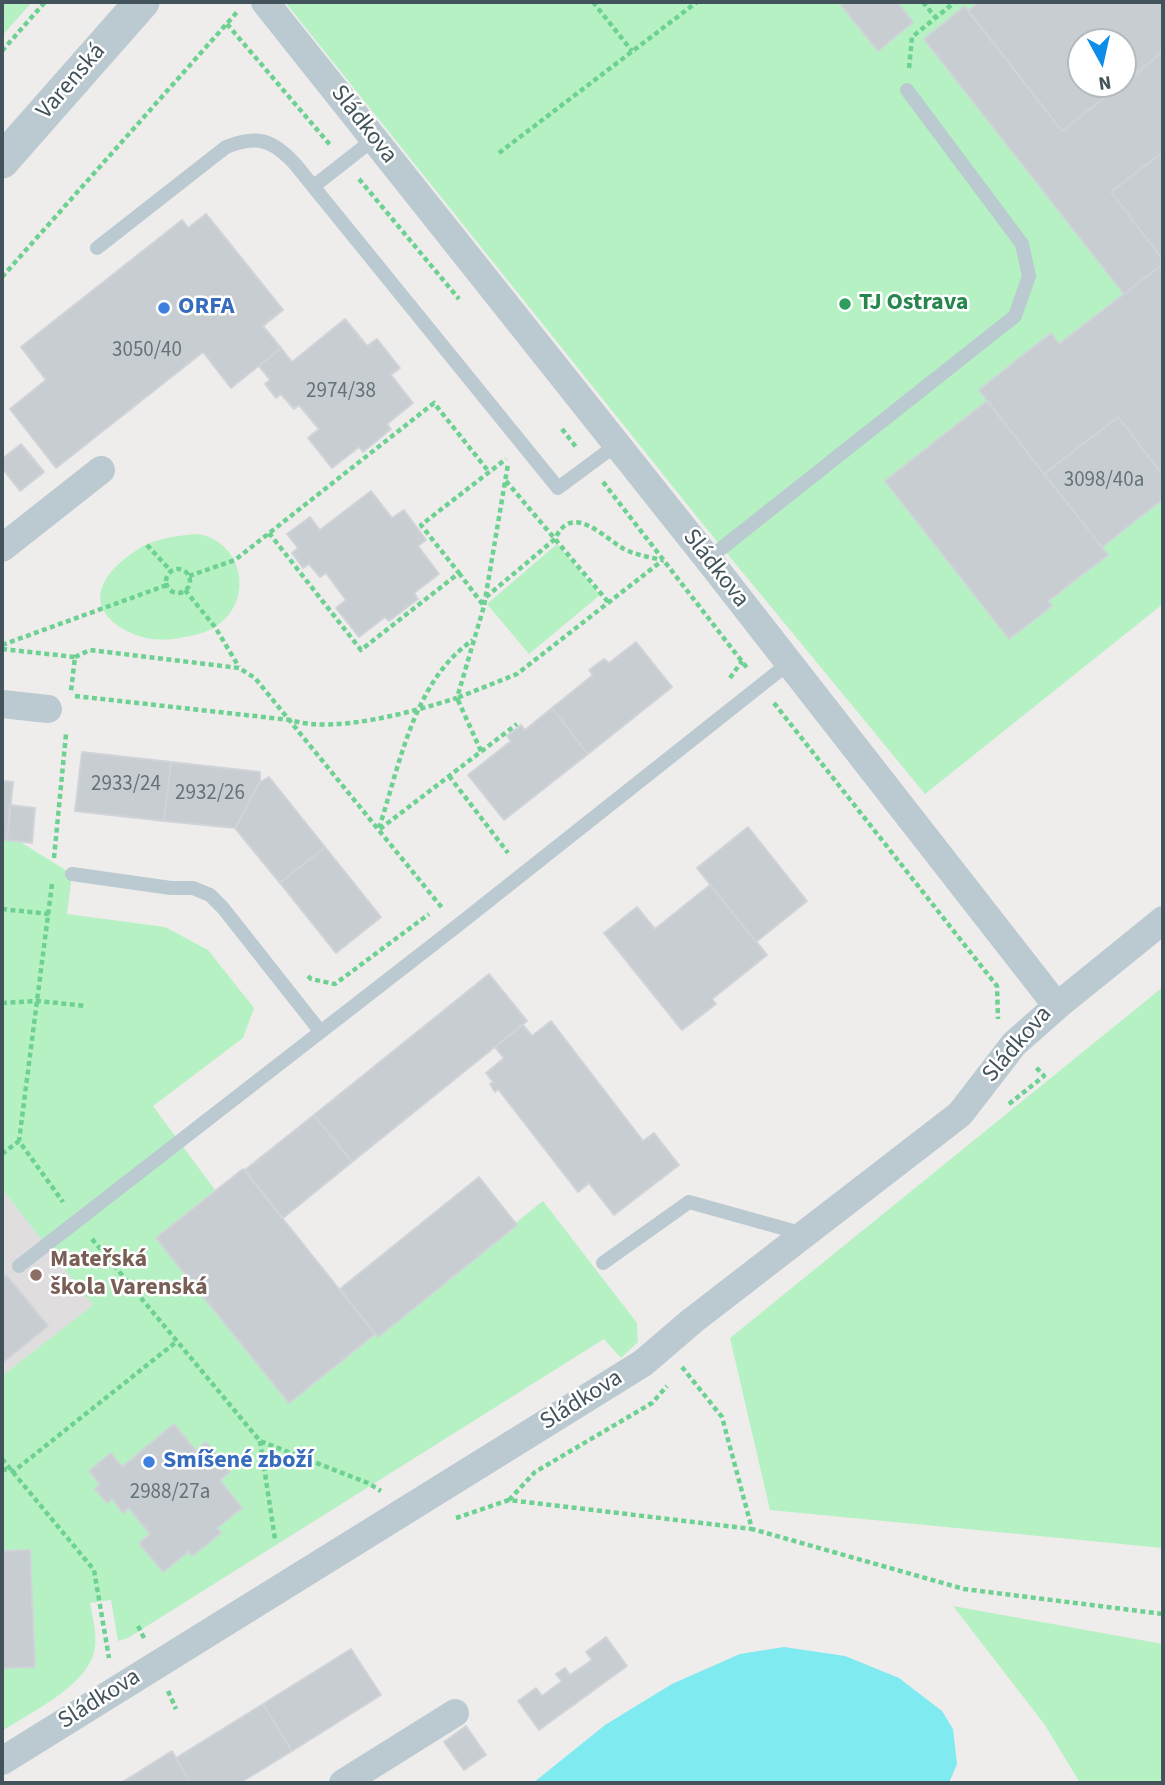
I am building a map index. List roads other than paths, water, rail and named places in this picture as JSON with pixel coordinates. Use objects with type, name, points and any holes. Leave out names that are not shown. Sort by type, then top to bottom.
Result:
[{"type":"street","name":"Varenská","points":[[2,162],[142,2]]},
{"type":"street","name":"Sládkova","points":[[2,1761],[643,1363],[692,1321],[960,1114],[1014,1044],[1057,1006],[708,559],[265,2]]},
{"type":"street","points":[[2,548],[101,470]]},
{"type":"street","points":[[2,705],[62,709]]},
{"type":"street","points":[[1057,1006],[1163,920]]},
{"type":"street","points":[[343,1783],[455,1713]]},
{"type":"lane","points":[[708,559],[1015,316],[1029,276],[1022,244],[906,90]]},
{"type":"lane","points":[[314,186],[374,139]]},
{"type":"lane","points":[[97,248],[215,154],[239,142],[262,141],[277,146],[314,186],[558,488],[616,445]]},
{"type":"lane","points":[[19,1266],[457,926],[789,663]]},
{"type":"lane","points":[[72,874],[171,888],[193,888],[210,895],[320,1031]]},
{"type":"lane","points":[[603,1263],[689,1202],[805,1235]]},
{"type":"water","points":[[784,1647],[845,1656],[899,1678],[942,1711],[953,1729],[957,1764],[949,1783],[533,1783],[605,1725],[672,1684],[740,1654]]},
{"type":"place","name":"TJ Ostrava","points":[[845,304]]},
{"type":"place","name":"ORFA","points":[[164,308]]},
{"type":"place","name":"Mateřská škola Varenská","points":[[36,1275]]},
{"type":"place","name":"Smíšené zboží","points":[[149,1462]]}]
